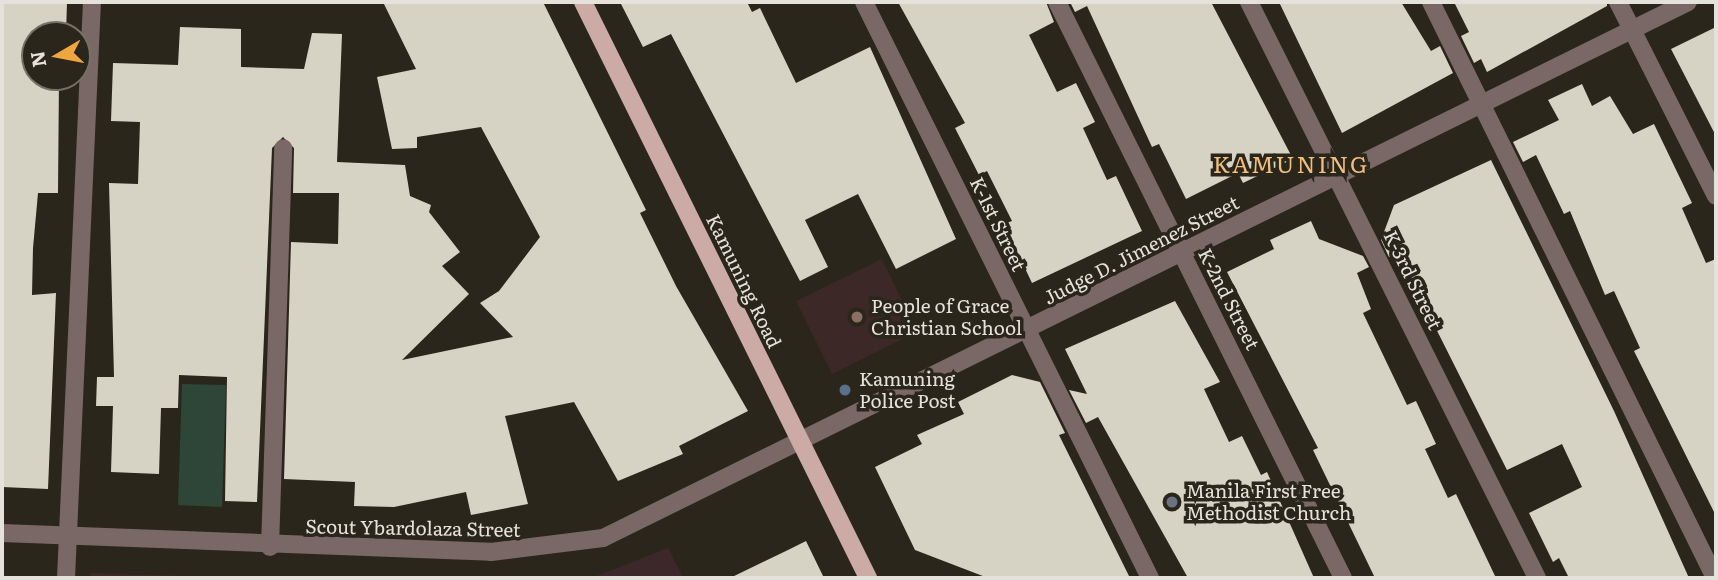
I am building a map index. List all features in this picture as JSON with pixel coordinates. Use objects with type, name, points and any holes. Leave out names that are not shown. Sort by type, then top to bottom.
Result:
[{"type":"main road","name":"Kamuning Road","points":[[583,2],[868,578]]},
{"type":"street","points":[[66,578],[92,2]]},
{"type":"street","name":"K-1st Street","points":[[864,2],[1150,578]]},
{"type":"street","name":"K-2nd Street","points":[[1057,2],[1343,578]]},
{"type":"street","name":"K-3rd Street","points":[[1250,2],[1537,578]]},
{"type":"street","points":[[1431,2],[1715,578]]},
{"type":"street","points":[[1618,2],[1716,197]]},
{"type":"street","name":"Judge D. Jimenez Street","points":[[801,444],[1336,174],[1688,2]]},
{"type":"street","points":[[270,547],[283,148]]},
{"type":"street","name":"Scout Ybardolaza Street","points":[[2,533],[270,547],[491,552],[570,546],[638,523],[801,444]]},
{"type":"shaded area","name":"People of Grace Christian School","points":[[882,259],[917,332],[832,374],[796,301]]},
{"type":"shaded area","points":[[668,548],[683,578],[591,578]]},
{"type":"shaded area","points":[[90,573],[253,578],[90,578]]},
{"type":"green space","points":[[182,384],[226,385],[222,507],[178,505]]},
{"type":"building","points":[[2,2],[67,2],[66,21],[21,21],[21,91],[59,91],[58,193],[38,193],[33,248],[32,295],[56,293],[48,489],[2,487]]},
{"type":"building","points":[[383,2],[543,2],[646,210],[640,213],[676,286],[748,411],[679,446],[683,454],[618,481],[574,402],[505,416],[528,504],[471,515],[466,492],[394,507],[354,506],[355,482],[284,479],[291,242],[338,244],[339,193],[293,193],[294,148],[283,137],[272,148],[257,502],[225,501],[227,377],[179,375],[178,408],[161,408],[159,474],[111,472],[113,406],[96,406],[97,377],[114,377],[109,183],[138,184],[140,122],[111,121],[113,63],[178,65],[180,27],[241,29],[241,67],[304,69],[312,33],[342,34],[337,162],[405,165],[410,196],[431,205],[429,212],[460,252],[442,266],[469,294],[402,360],[513,337],[480,303],[499,291],[540,237],[481,127],[417,137],[417,148],[392,149],[377,77],[416,69]]},
{"type":"building","points":[[620,2],[747,2],[752,12],[760,8],[796,83],[870,47],[956,239],[896,269],[858,194],[805,220],[828,267],[800,281],[671,34],[643,47]]},
{"type":"building","points":[[898,2],[1046,2],[1054,22],[1029,35],[1057,92],[1076,83],[1095,122],[1083,128],[1107,180],[1116,176],[1142,231],[1032,283],[1004,224],[1012,221],[987,171],[979,175],[955,128],[965,123]]},
{"type":"building","points":[[1070,2],[1211,2],[1293,159],[1243,183],[1238,173],[1186,199],[1159,144],[1152,147],[1087,6],[1075,12]]},
{"type":"building","points":[[1279,2],[1401,2],[1431,51],[1440,46],[1453,73],[1342,133]]},
{"type":"building","points":[[1454,2],[1607,2],[1607,6],[1487,72],[1481,59],[1474,63],[1461,36],[1469,32]]},
{"type":"building","points":[[1716,27],[1716,136],[1671,49]]},
{"type":"building","points":[[1582,84],[1592,106],[1610,96],[1633,134],[1654,124],[1692,203],[1682,208],[1706,263],[1716,259],[1716,516],[1634,351],[1640,348],[1614,291],[1605,295],[1570,211],[1564,214],[1536,155],[1523,162],[1513,142],[1559,120],[1548,100]]},
{"type":"building","points":[[1491,160],[1614,411],[1689,578],[1569,578],[1559,558],[1553,562],[1529,513],[1582,487],[1562,444],[1507,470],[1398,253],[1389,257],[1381,240],[1394,205]]},
{"type":"building","points":[[1311,221],[1319,239],[1363,256],[1369,267],[1357,273],[1371,309],[1363,313],[1407,405],[1416,401],[1436,444],[1425,449],[1448,498],[1456,494],[1496,578],[1375,578],[1313,450],[1318,448],[1227,272],[1274,249],[1270,240]]},
{"type":"building","points":[[1175,301],[1220,382],[1204,389],[1229,442],[1242,436],[1261,475],[1267,472],[1314,578],[1188,578],[1098,417],[1086,423],[1069,390],[1087,394],[1065,349]]},
{"type":"building","points":[[1012,375],[1040,382],[1065,433],[1059,435],[1130,578],[988,578],[915,550],[875,467],[922,444],[917,435],[964,414],[958,402]]},
{"type":"building","points":[[806,541],[824,578],[730,578],[788,550]]},
{"type":"place","name":"People of Grace Christian School","points":[[857,317]]},
{"type":"place","name":"Kamuning Police Post","points":[[845,390]]},
{"type":"place","name":"Manila First Free Methodist Church","points":[[1172,502]]},
{"type":"district","name":"KAMUNING","points":[[1291,163]]}]
